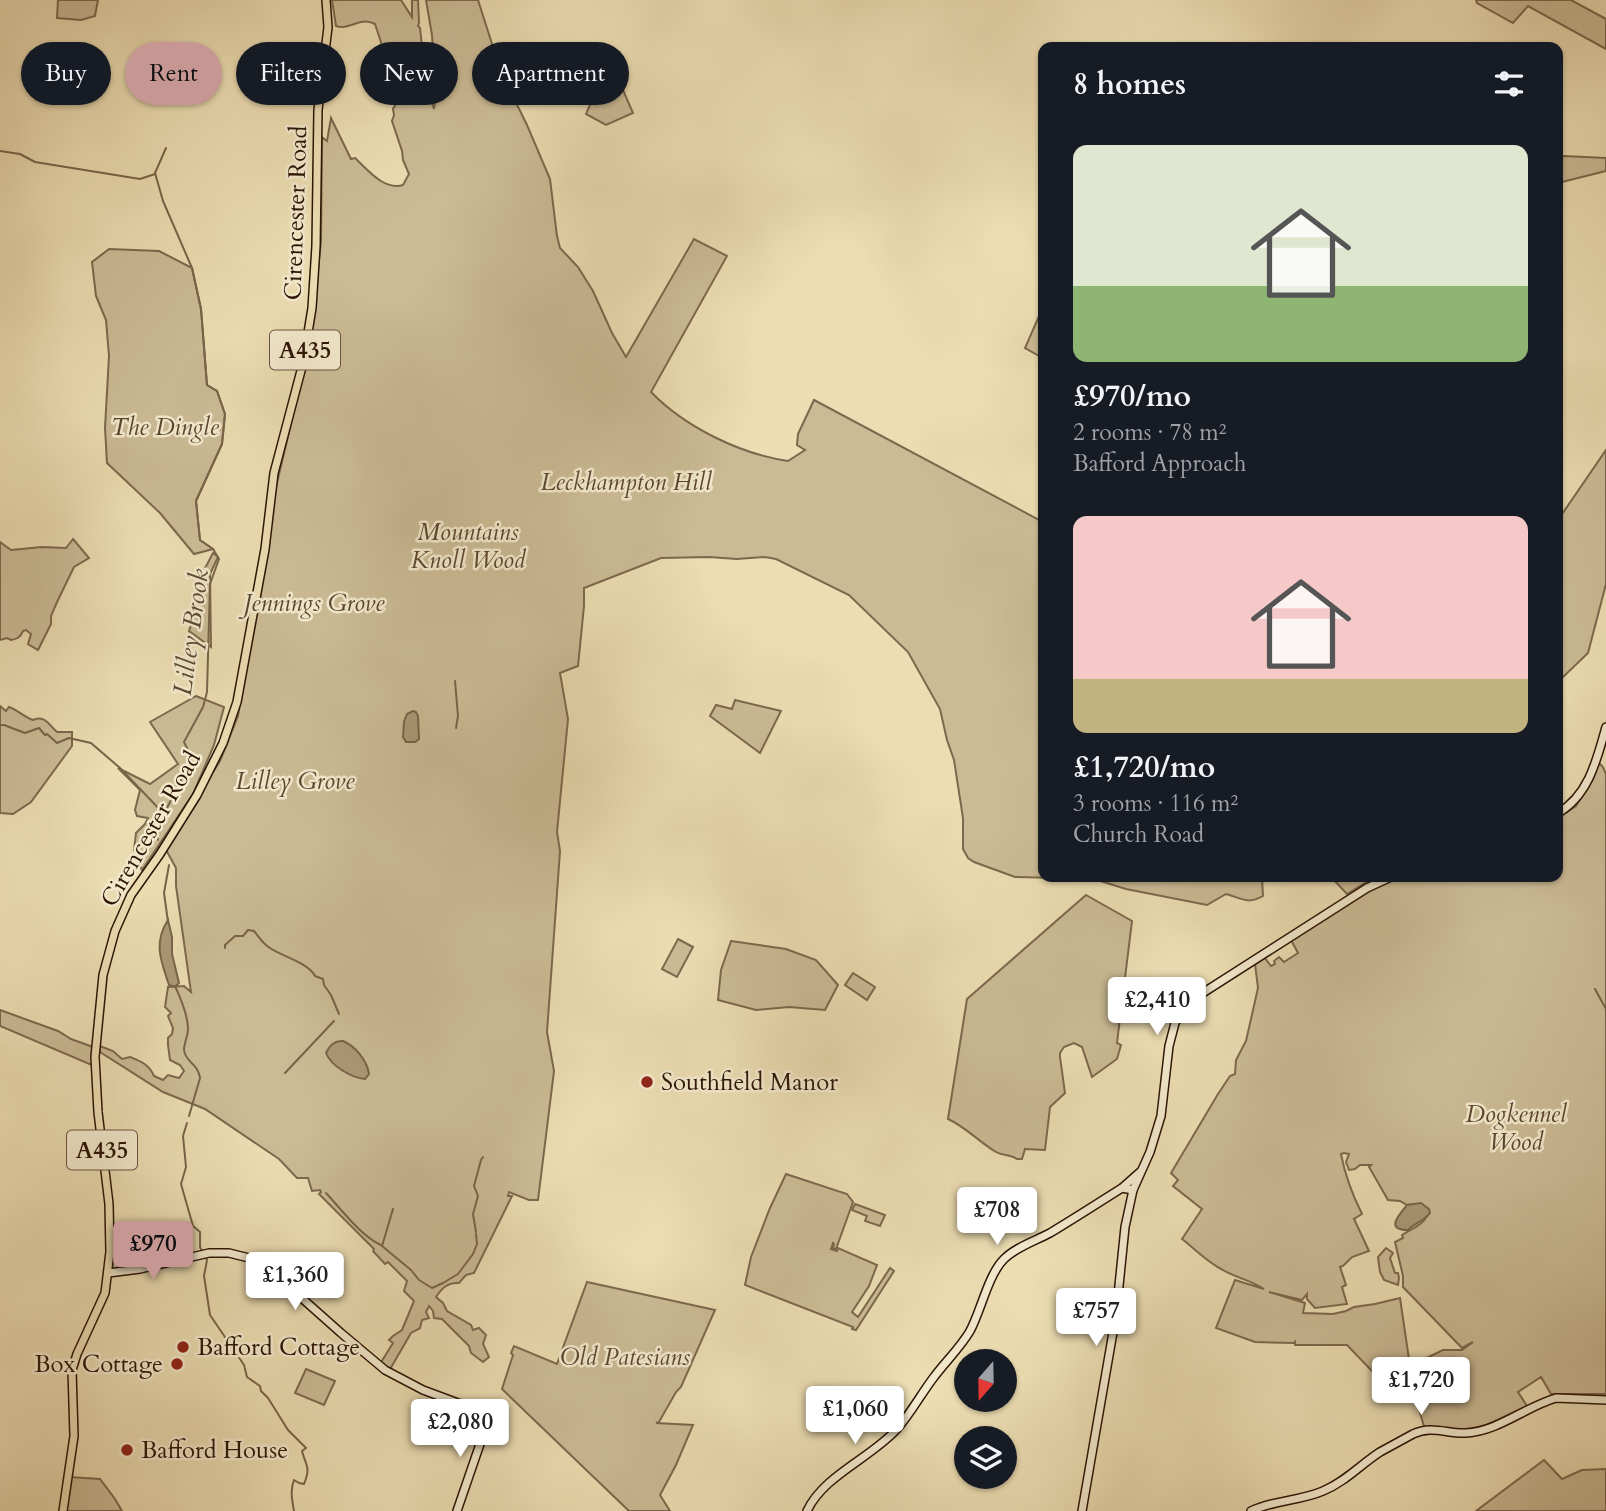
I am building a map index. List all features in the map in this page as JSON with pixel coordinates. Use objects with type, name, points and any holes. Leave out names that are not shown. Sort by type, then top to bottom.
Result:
[{"type":"main road","name":"Cirencester Road","points":[[63,1511],[74,1436],[72,1370],[106,1287],[110,1252],[109,1212],[95,1065],[103,975],[115,931],[135,888],[170,839],[210,770],[233,716],[243,678],[266,544],[274,473],[303,363],[312,308],[316,246],[318,110],[328,22],[326,0]]},
{"type":"street","points":[[1563,810],[1586,784],[1606,727]]},
{"type":"street","points":[[1082,1511],[1116,1315],[1125,1227],[1133,1190],[1161,1116],[1169,1046],[1180,1013],[1224,979],[1358,893],[1381,882]]},
{"type":"street","points":[[807,1511],[818,1494],[885,1441],[908,1415],[965,1339],[1004,1259],[1122,1188],[1143,1167]]},
{"type":"street","points":[[1122,1188],[1133,1190]]},
{"type":"street","points":[[108,1273],[140,1269],[209,1253],[236,1254],[249,1258],[265,1266],[383,1368],[423,1391],[490,1415],[457,1511]]},
{"type":"street","points":[[1251,1511],[1306,1497],[1334,1486],[1355,1473],[1379,1452],[1421,1431],[1477,1431],[1556,1398],[1606,1400]]},
{"type":"green space","points":[[58,0],[98,0],[95,16],[81,20],[57,18]]},
{"type":"green space","points":[[332,0],[401,0],[412,17],[412,0],[418,0],[418,26],[422,42],[381,42],[375,24],[369,22],[336,26]]},
{"type":"green space","points":[[426,0],[478,0],[491,42],[472,42],[472,105],[517,105],[550,179],[560,248],[578,267],[593,291],[626,357],[694,239],[727,256],[651,392],[665,405],[714,437],[751,452],[788,461],[805,450],[797,445],[798,434],[814,400],[1038,519],[1038,878],[1015,877],[968,858],[963,849],[963,818],[954,760],[940,709],[908,652],[849,595],[776,559],[765,557],[661,558],[584,588],[578,666],[560,673],[568,719],[557,832],[560,851],[547,1032],[554,1071],[538,1200],[529,1200],[509,1192],[508,1196],[512,1196],[474,1273],[466,1275],[459,1283],[446,1286],[436,1297],[447,1311],[471,1325],[473,1330],[479,1328],[486,1335],[483,1344],[489,1357],[483,1362],[471,1353],[469,1346],[442,1319],[434,1318],[429,1306],[426,1312],[429,1318],[422,1320],[420,1328],[411,1333],[389,1371],[380,1364],[393,1343],[389,1340],[402,1330],[414,1301],[404,1291],[407,1281],[388,1262],[385,1264],[374,1249],[319,1194],[320,1190],[312,1191],[308,1178],[297,1178],[279,1159],[205,1109],[163,1092],[100,1052],[100,1046],[113,1051],[122,1059],[130,1057],[137,1060],[147,1066],[154,1076],[163,1080],[168,1075],[179,1078],[184,1071],[180,1065],[170,1060],[168,1045],[173,1028],[168,1016],[171,1013],[165,1007],[168,987],[184,986],[191,992],[176,886],[176,868],[165,848],[220,761],[238,716],[276,487],[311,339],[321,241],[322,137],[327,141],[331,118],[351,159],[355,158],[376,178],[389,185],[403,185],[409,174],[392,121],[395,105],[433,105],[434,109],[435,105],[458,105],[458,42],[432,42]]},
{"type":"green space","points":[[1476,0],[1571,0],[1606,19],[1606,49],[1528,6],[1513,23]]},
{"type":"green space","points":[[629,104],[633,113],[606,125],[586,114],[590,105]]},
{"type":"green space","points":[[1563,156],[1606,158],[1606,171],[1563,182]]},
{"type":"green space","name":"The Dingle","points":[[109,249],[159,251],[192,268],[201,309],[207,385],[217,391],[225,414],[222,444],[196,501],[200,540],[213,549],[194,554],[160,513],[107,463],[105,428],[109,356],[106,320],[96,296],[92,262]]},
{"type":"green space","points":[[1038,318],[1038,355],[1025,348]]},
{"type":"green space","points":[[1606,450],[1606,584],[1588,653],[1563,677],[1563,513]]},
{"type":"green space","points":[[73,539],[89,558],[74,567],[38,650],[28,644],[31,634],[26,630],[17,639],[0,640],[0,542],[11,550],[66,548]]},
{"type":"green space","points":[[213,553],[218,557],[210,574],[211,647],[189,631],[200,598],[200,578]]},
{"type":"green space","points":[[196,696],[224,707],[214,745],[193,794],[142,870],[134,850],[136,833],[148,818],[137,816],[135,810],[140,790],[118,768],[150,784],[178,764],[150,722]]},
{"type":"green space","points":[[735,700],[781,711],[760,753],[710,716],[716,705],[732,709]]},
{"type":"green space","points":[[0,706],[6,711],[9,707],[12,708],[33,720],[40,718],[57,732],[72,732],[72,746],[31,802],[13,814],[0,813]]},
{"type":"green space","name":"Dogkennel Wood","points":[[1599,763],[1606,774],[1606,1394],[1551,1394],[1541,1377],[1518,1392],[1527,1406],[1469,1433],[1425,1430],[1412,1385],[1412,1388],[1393,1393],[1347,1345],[1255,1342],[1216,1328],[1235,1280],[1264,1289],[1217,1267],[1182,1239],[1202,1209],[1173,1186],[1178,1180],[1171,1173],[1218,1094],[1230,1076],[1235,1074],[1236,1060],[1246,1041],[1258,988],[1255,964],[1264,957],[1271,966],[1279,957],[1284,962],[1298,953],[1291,940],[1381,882],[1563,882],[1563,815],[1576,806]],"holes":[[[1341,1154],[1349,1154],[1346,1162],[1349,1170],[1360,1165],[1371,1165],[1369,1167],[1388,1200],[1429,1209],[1423,1222],[1395,1242],[1403,1287],[1462,1348],[1473,1342],[1462,1350],[1443,1350],[1410,1366],[1400,1298],[1333,1314],[1303,1313],[1305,1303],[1269,1292],[1302,1300],[1307,1294],[1307,1299],[1315,1308],[1347,1304],[1342,1287],[1346,1285],[1340,1267],[1352,1257],[1369,1251],[1354,1219],[1362,1214],[1349,1184]]]},
{"type":"green space","points":[[1104,882],[1262,882],[1263,896],[1257,899],[1240,899],[1226,894],[1207,905]]},
{"type":"green space","points":[[1336,882],[1368,882],[1365,883],[1347,894]]},
{"type":"green space","points":[[1086,895],[1132,921],[1117,1043],[1121,1045],[1117,1059],[1092,1077],[1082,1047],[1074,1043],[1064,1047],[1060,1057],[1065,1093],[1050,1107],[1045,1150],[1025,1149],[1022,1159],[1017,1159],[996,1152],[948,1119],[967,999]]},
{"type":"green space","points":[[678,939],[693,947],[677,977],[662,969]]},
{"type":"green space","points":[[731,941],[786,949],[816,960],[838,985],[825,1010],[789,1007],[756,1010],[718,1000],[721,970]]},
{"type":"green space","points":[[853,973],[875,987],[867,1000],[845,985]]},
{"type":"green space","points":[[0,1010],[93,1047],[94,1066],[0,1026]]},
{"type":"green space","points":[[786,1174],[847,1194],[853,1202],[836,1249],[833,1248],[833,1243],[831,1249],[837,1251],[838,1248],[877,1265],[869,1286],[852,1312],[858,1317],[890,1268],[894,1271],[856,1330],[745,1285],[751,1257]]},
{"type":"green space","points":[[855,1204],[885,1215],[880,1226],[865,1221],[867,1216],[852,1210]]},
{"type":"green space","points":[[1386,1248],[1393,1253],[1390,1258],[1395,1273],[1398,1273],[1398,1285],[1384,1280],[1380,1272],[1378,1257]]},
{"type":"green space","name":"Old Patesians","points":[[587,1282],[715,1310],[681,1387],[656,1423],[693,1425],[660,1495],[670,1511],[629,1511],[502,1389],[514,1346],[557,1364]]},
{"type":"green space","points":[[306,1369],[335,1381],[324,1405],[295,1393]]},
{"type":"green space","points":[[1544,1460],[1562,1479],[1582,1470],[1606,1469],[1606,1511],[1476,1511]]},
{"type":"green space","points":[[69,1477],[100,1479],[122,1511],[63,1511]]},
{"type":"shaded area","points":[[413,711],[418,716],[419,739],[406,742],[403,737],[404,722],[407,714]]},
{"type":"shaded area","points":[[168,920],[179,983],[175,987],[169,985],[160,952],[163,928]]},
{"type":"shaded area","points":[[337,1041],[352,1046],[363,1059],[369,1074],[365,1079],[342,1070],[326,1053]]},
{"type":"shaded area","points":[[1421,1203],[1429,1209],[1428,1216],[1408,1230],[1397,1227],[1396,1221],[1407,1205]]},
{"type":"waterway","name":"Lilley Brook","points":[[158,840],[153,821],[164,814],[192,758],[184,742],[203,707],[207,692],[210,584],[219,559],[213,549],[200,540],[196,501],[222,444],[225,414],[217,391],[207,385],[201,309],[192,268],[163,201],[155,173],[166,148]]},
{"type":"waterway","points":[[0,151],[20,154],[35,162],[140,179],[155,174]]},
{"type":"waterway","points":[[455,681],[458,716],[456,728]]},
{"type":"waterway","points":[[0,725],[25,733],[39,728],[57,743],[69,738],[91,743],[120,768],[164,814]]},
{"type":"waterway","name":"Lilley Brook","points":[[168,922],[164,893],[169,865]]},
{"type":"waterway","points":[[225,948],[235,936],[243,936],[248,930],[254,931],[275,951],[302,964],[315,976],[323,979],[339,1014]]},
{"type":"waterway","name":"Lilley Brook","points":[[175,986],[188,1024],[185,1054],[197,1069],[200,1078],[189,1116]]},
{"type":"waterway","points":[[1595,989],[1606,1009]]},
{"type":"waterway","points":[[285,1073],[334,1021]]},
{"type":"waterway","name":"Lilley Brook","points":[[187,1123],[183,1136],[186,1167],[181,1184],[193,1226],[200,1232],[202,1251]]},
{"type":"waterway","points":[[476,1232],[473,1214],[478,1196],[474,1186],[483,1157]]},
{"type":"waterway","points":[[326,1193],[359,1229],[381,1245]]},
{"type":"waterway","points":[[393,1209],[382,1246],[419,1280],[432,1288],[458,1274],[473,1254],[477,1244],[476,1234]]},
{"type":"waterway","name":"Lilley Brook","points":[[205,1256],[207,1260],[204,1276],[210,1315],[244,1365],[247,1377],[260,1386],[288,1430],[306,1448],[302,1451],[307,1467],[304,1484],[294,1480],[292,1488],[294,1511]]},
{"type":"place","name":"Southfield Manor","points":[[647,1082]]},
{"type":"place","name":"Bafford Cottage","points":[[183,1347]]},
{"type":"place","name":"Box Cottage","points":[[177,1364]]},
{"type":"place","name":"Bafford House","points":[[127,1450]]},
{"type":"park label","name":"Leckhampton Hill","points":[[626,482]]},
{"type":"park label","name":"Mountains Knoll Wood","points":[[468,546]]},
{"type":"park label","name":"Jennings Grove","points":[[314,603]]},
{"type":"park label","name":"Lilley Grove","points":[[295,781]]}]
